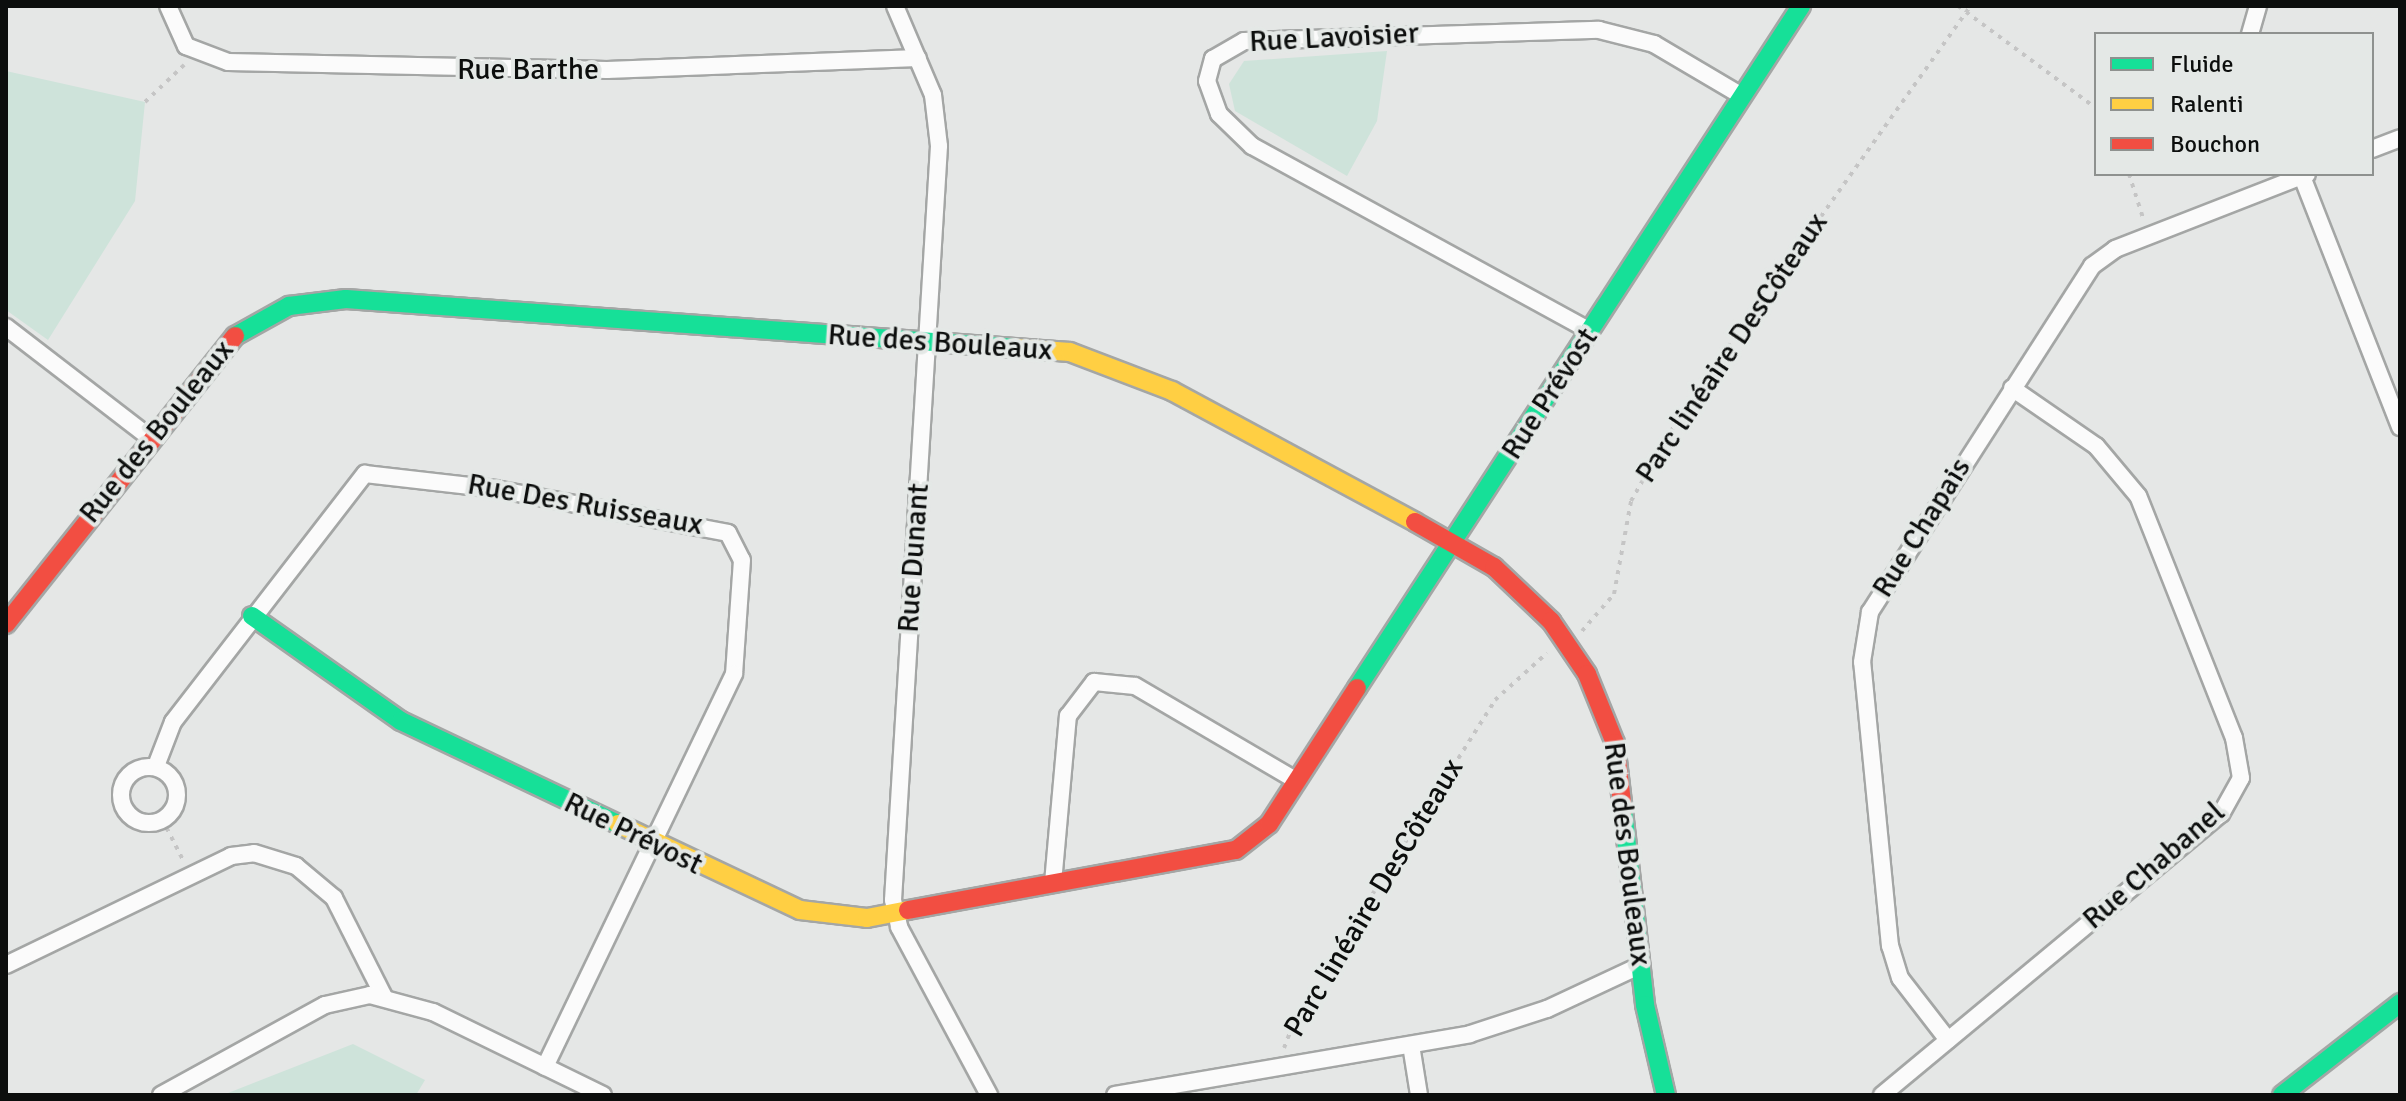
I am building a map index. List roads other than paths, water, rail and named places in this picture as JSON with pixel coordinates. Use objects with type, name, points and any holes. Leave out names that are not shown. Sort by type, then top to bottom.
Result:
[{"type":"street","name":"Rue Barthe","points":[[168,6],[175,33],[197,54],[228,62],[485,71],[918,58]]},
{"type":"street","name":"Rue Dunant","points":[[894,913],[938,128],[918,58],[895,6]]},
{"type":"street","name":"Rue Prévost","points":[[252,616],[384,712],[652,844],[800,910],[854,919],[1245,847],[1263,833],[1801,6]]},
{"type":"street","points":[[2251,32],[2258,6]]},
{"type":"street","name":"Rue Lavoisier","points":[[1590,331],[1252,146],[1219,114],[1207,81],[1213,59],[1244,41],[1599,30],[1654,44],[1742,96]]},
{"type":"street","points":[[2374,148],[2400,138]]},
{"type":"street","name":"Rue Chapais","points":[[1948,1040],[1900,978],[1890,946],[1863,646],[1885,580],[2092,266],[2149,236],[2300,176]]},
{"type":"street","points":[[2303,176],[2399,420]]},
{"type":"street","name":"Rue des Bouleaux","points":[[6,624],[149,437],[236,334],[270,312],[310,301],[1035,345],[1115,367],[1453,542],[1523,591],[1566,641],[1615,743],[1641,965],[1666,1095]]},
{"type":"street","points":[[6,327],[149,437]]},
{"type":"street","name":"Rue Chabanel","points":[[1882,1095],[2221,814],[2241,778],[2234,738],[2138,496],[2096,446],[2012,388]]},
{"type":"street","name":"Rue Des Ruisseaux","points":[[156,766],[173,722],[344,494],[372,472],[721,529],[742,560],[736,666],[545,1067]]},
{"type":"street","points":[[1053,883],[1068,716],[1094,682],[1135,686],[1297,781]]},
{"type":"street","points":[[156,766],[176,795],[162,819],[135,819],[121,796],[131,773],[156,766]]},
{"type":"street","points":[[6,965],[243,854],[296,866],[339,906],[384,997]]},
{"type":"street","points":[[894,913],[989,1095]]},
{"type":"street","points":[[1115,1095],[1411,1045],[1522,1018],[1641,965]]},
{"type":"street","points":[[161,1095],[325,1005],[384,997],[603,1095]]},
{"type":"street","points":[[2282,1095],[2400,1003]]},
{"type":"street","points":[[1411,1045],[1419,1095]]}]
